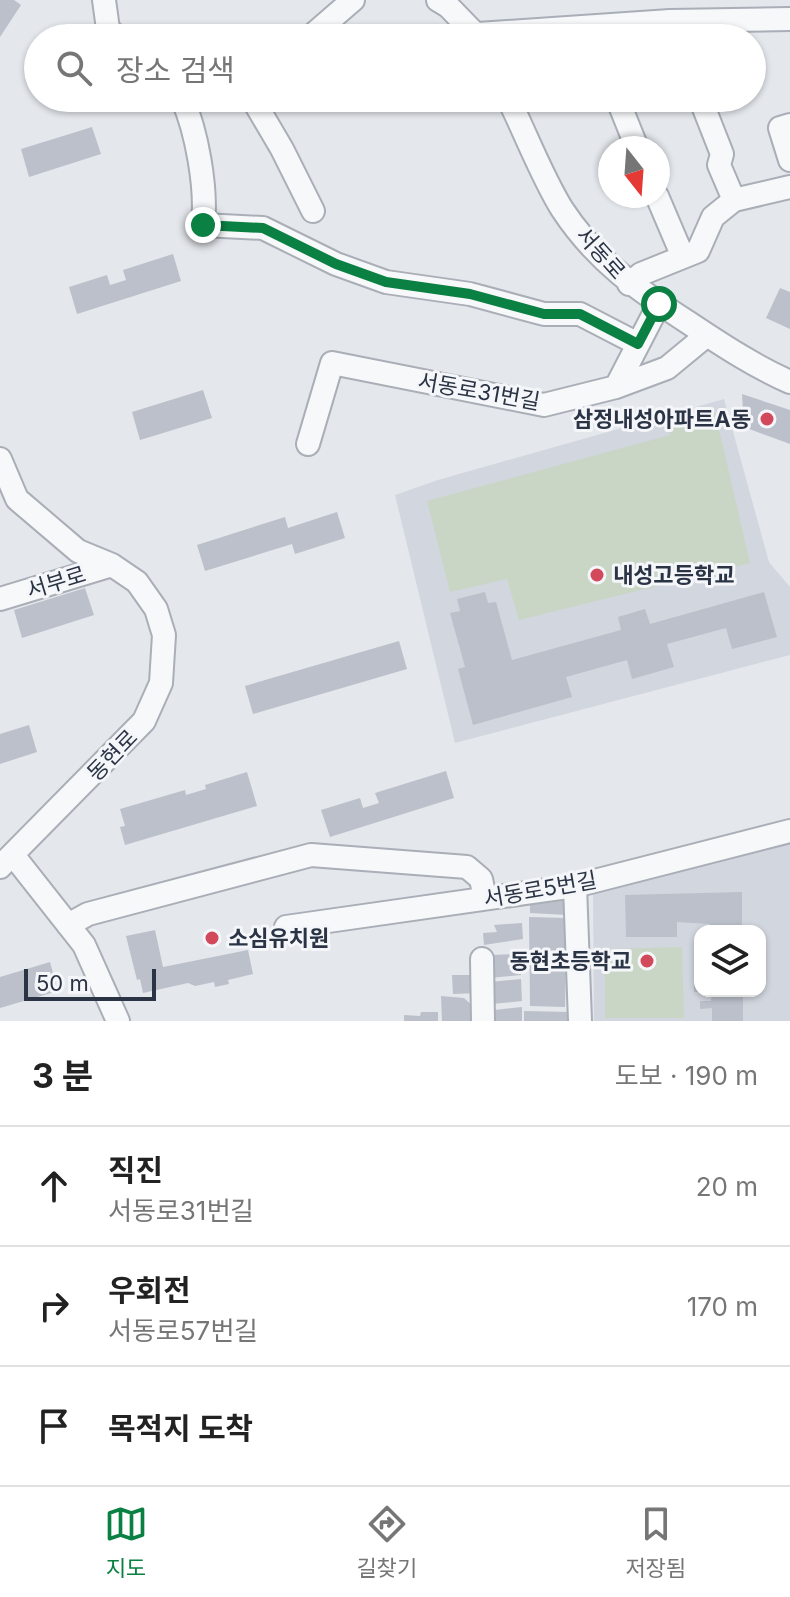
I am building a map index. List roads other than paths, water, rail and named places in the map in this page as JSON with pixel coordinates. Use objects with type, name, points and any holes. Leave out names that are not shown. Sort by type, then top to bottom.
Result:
[{"type":"street","points":[[104,0],[107,24]]},
{"type":"street","points":[[325,24],[353,0]]},
{"type":"street","points":[[438,0],[466,24]]},
{"type":"street","points":[[737,24],[790,19]]},
{"type":"street","points":[[188,112],[206,204],[203,225],[263,228],[336,264],[386,282],[470,294],[544,314],[580,314],[638,344]]},
{"type":"street","points":[[260,112],[313,211]]},
{"type":"street","name":"서동로","points":[[515,112],[561,208],[599,256],[629,284],[659,304],[754,366],[790,382]]},
{"type":"street","points":[[623,112],[632,136]]},
{"type":"street","points":[[706,112],[722,154],[719,165],[734,200]]},
{"type":"street","points":[[790,125],[780,128],[790,160]]},
{"type":"street","points":[[629,284],[641,274],[698,251],[713,217],[734,200],[790,187]]},
{"type":"street","points":[[662,208],[683,257]]},
{"type":"street","points":[[616,387],[659,304]]},
{"type":"street","points":[[616,387],[667,368],[707,335]]},
{"type":"street","name":"서동로31번길","points":[[308,444],[332,363],[544,405],[616,387]]},
{"type":"street","name":"동현로","points":[[0,459],[17,499],[78,551],[112,565],[137,582],[156,609],[164,635],[161,683],[144,721],[6,861],[84,945],[118,1021]]},
{"type":"street","name":"서부로","points":[[0,599],[112,565]]},
{"type":"street","name":"서동로5번길","points":[[286,927],[575,886],[790,831]]},
{"type":"street","points":[[68,925],[88,914],[311,855],[467,867],[481,879],[485,898]]},
{"type":"street","points":[[575,886],[580,1021]]},
{"type":"street","points":[[482,959],[483,1021]]},
{"type":"place","name":"삼정내성아파트A동","points":[[767,419]]},
{"type":"place","name":"내성고등학교","points":[[597,575]]},
{"type":"place","name":"소심유치원","points":[[212,938]]},
{"type":"place","name":"동현초등학교","points":[[647,961]]}]
